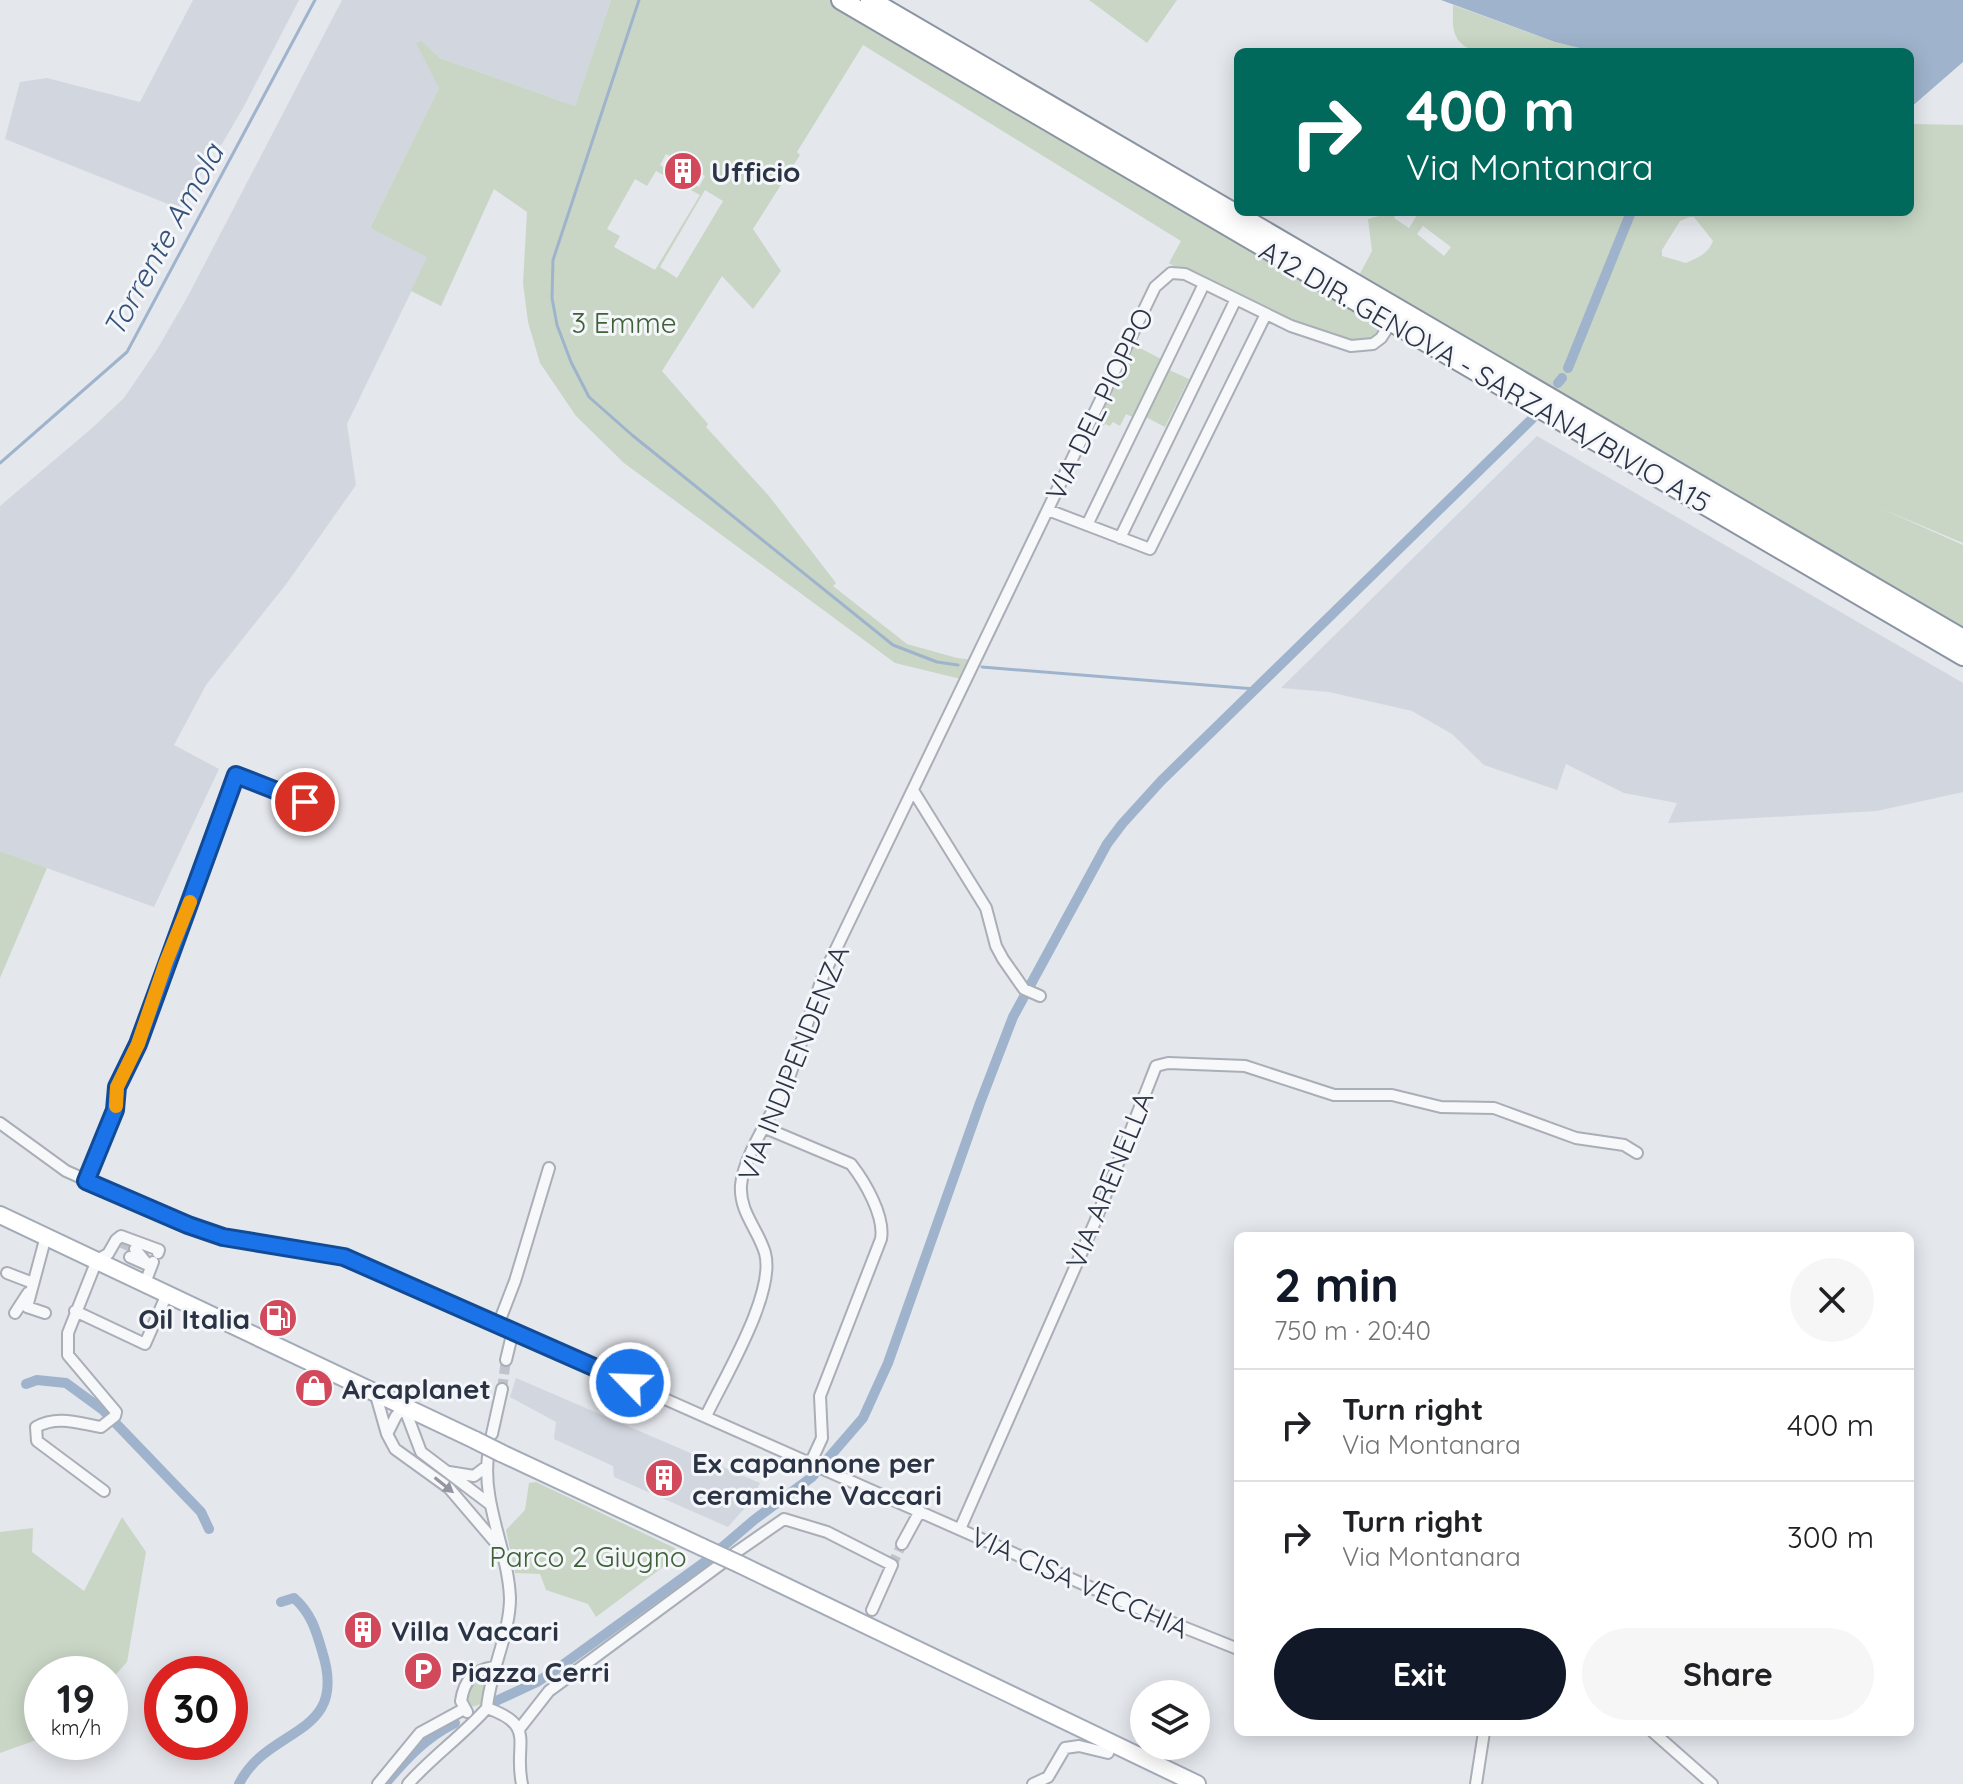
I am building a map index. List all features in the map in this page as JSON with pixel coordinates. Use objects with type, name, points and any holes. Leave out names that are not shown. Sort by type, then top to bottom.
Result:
[{"type":"highway","name":"A12 DIR. GENOVA - SARZANA/BIVIO A15","points":[[841,0],[1963,656]]},
{"type":"highway","points":[[870,0],[1234,213]]},
{"type":"highway","points":[[1239,216],[1963,639]]},
{"type":"main road","points":[[0,1215],[46,1236],[120,1247],[145,1283],[475,1440],[492,1458],[702,1547],[737,1558],[1197,1784]]},
{"type":"street","name":"VIA DEL PIOPPO","points":[[929,760],[1155,287],[1163,278],[1178,272],[1291,326],[1351,346],[1373,344],[1390,324]]},
{"type":"street","points":[[1087,525],[1204,284]]},
{"type":"street","points":[[1120,538],[1236,299]]},
{"type":"street","points":[[1048,510],[1150,549],[1266,314]]},
{"type":"street","name":"VIA INDIPENDENZA","points":[[706,1416],[759,1307],[767,1264],[765,1250],[746,1217],[741,1183],[763,1127],[787,1082],[823,976],[929,760]]},
{"type":"street","points":[[86,1181],[115,1110],[117,1087],[138,1044],[236,775],[305,802]]},
{"type":"street","points":[[914,792],[986,908],[996,946],[1032,993]]},
{"type":"street","name":"VIA ARENELLA","points":[[960,1529],[1095,1222],[1156,1066],[1168,1063],[1245,1066],[1334,1095],[1392,1095],[1441,1107],[1494,1108],[1576,1138],[1624,1145],[1637,1153]]},
{"type":"street","name":"VIA CISA VECCHIA","points":[[0,1123],[66,1171],[188,1225],[223,1237],[344,1257],[1234,1647]]},
{"type":"street","points":[[763,1127],[851,1164],[860,1176],[883,1228],[820,1396],[822,1438],[814,1464]]},
{"type":"street","points":[[498,1325],[515,1281],[549,1168]]},
{"type":"street","points":[[45,1313],[27,1307],[46,1236]]},
{"type":"street","points":[[120,1247],[154,1260]]},
{"type":"street","points":[[120,1247],[159,1250],[145,1283]]},
{"type":"street","points":[[104,1491],[37,1441],[35,1433],[36,1427],[46,1421],[62,1420],[101,1427],[115,1416],[116,1412],[68,1355],[68,1333],[75,1311],[120,1247]]},
{"type":"street","points":[[7,1273],[32,1286]]},
{"type":"street","points":[[15,1313],[32,1286]]},
{"type":"street","points":[[75,1311],[145,1344],[167,1294]]},
{"type":"street","points":[[506,1360],[513,1331]]},
{"type":"street","points":[[492,1434],[502,1389]]},
{"type":"street","points":[[375,1392],[387,1434],[395,1449],[449,1488],[502,1551]]},
{"type":"street","points":[[387,1434],[404,1407],[421,1452],[491,1505]]},
{"type":"street","points":[[415,1436],[433,1420]]},
{"type":"street","points":[[445,1471],[474,1476],[492,1458]]},
{"type":"street","points":[[408,1784],[425,1764],[459,1738],[487,1708],[509,1610],[509,1588],[491,1505],[492,1458]]},
{"type":"street","points":[[470,1512],[491,1505]]},
{"type":"street","points":[[902,1544],[920,1511]]},
{"type":"street","points":[[737,1558],[784,1519],[827,1532],[892,1565],[872,1610]]},
{"type":"street","points":[[522,1784],[520,1728],[549,1691],[721,1564]]},
{"type":"street","points":[[476,1721],[461,1701],[466,1681],[483,1668],[494,1667]]},
{"type":"street","points":[[487,1708],[509,1717],[520,1728]]},
{"type":"street","points":[[378,1784],[420,1733],[464,1709]]},
{"type":"street","points":[[1476,1784],[1483,1736]]},
{"type":"street","points":[[1658,1736],[1712,1784]]},
{"type":"street","points":[[1033,1784],[1048,1777],[1065,1748],[1079,1746],[1108,1753],[1111,1743]]},
{"type":"shaded area","points":[[193,0],[299,0],[243,108],[222,144],[212,151],[183,210],[5,139],[20,82],[47,78],[140,102]]},
{"type":"shaded area","points":[[342,0],[611,0],[575,106],[440,58],[422,41],[439,88],[370,228],[428,257],[347,424],[356,485],[287,583],[206,685],[174,745],[219,769],[154,907],[0,851],[0,506],[124,398],[158,348]]},
{"type":"shaded area","points":[[1537,436],[1963,683],[1963,792],[1877,811],[1668,823],[1677,803],[1624,793],[1566,764],[1557,790],[1484,765],[1452,734],[1412,711],[1329,692],[1281,688]]},
{"type":"shaded area","points":[[516,1378],[760,1483],[751,1501],[728,1527],[614,1477],[613,1466],[554,1439],[556,1422],[510,1397]]},
{"type":"green space","name":"3 Emme","points":[[611,0],[832,0],[1390,324],[1381,338],[1362,346],[1291,326],[1185,274],[1169,263],[1181,241],[863,45],[753,229],[781,271],[753,309],[722,276],[662,371],[708,424],[706,427],[769,496],[836,583],[833,586],[907,644],[975,660],[965,680],[895,663],[624,463],[576,416],[540,363],[528,322],[523,283],[527,212],[494,189],[441,306],[411,291],[427,257],[370,228],[439,88],[416,43],[422,41],[440,58],[575,106]],"holes":[[[666,154],[705,176],[699,187],[660,165]],[[656,171],[700,195],[655,270],[614,247],[620,236],[607,229],[635,179],[647,186]],[[705,190],[723,201],[677,278],[660,267]]]},
{"type":"green space","points":[[1089,0],[1177,0],[1147,43]]},
{"type":"green space","points":[[1453,5],[1580,48],[1468,48],[1458,40],[1454,30]]},
{"type":"green space","points":[[1914,124],[1963,125],[1963,543],[1880,508],[1963,545],[1963,636],[1356,281],[1372,251],[1368,219],[1395,216],[1409,228],[1416,216],[1914,216]],"holes":[[[1694,217],[1713,241],[1708,249],[1686,263],[1662,256],[1662,250],[1680,221]],[[1423,226],[1451,247],[1444,256],[1417,234]]]},
{"type":"green space","points":[[1132,344],[1169,363],[1167,369],[1189,379],[1165,427],[1144,416],[1141,421],[1126,414],[1120,426],[1113,422],[1110,426],[1103,426],[1093,420]]},
{"type":"green space","points":[[0,851],[47,868],[0,978]]},
{"type":"green space","name":"Parco 2 Giugno","points":[[536,1482],[683,1552],[596,1617],[588,1604],[546,1590],[540,1574],[515,1573],[506,1530],[525,1510],[529,1483]]},
{"type":"green space","points":[[122,1517],[146,1552],[128,1656],[24,1656],[24,1744],[0,1753],[0,1532],[33,1528],[32,1552],[84,1591]]},
{"type":"green space","points":[[481,1676],[487,1682],[482,1704],[471,1707],[466,1696],[467,1684]]},
{"type":"water","points":[[1441,0],[1963,0],[1963,62],[1914,105],[1914,48],[1580,48]]},
{"type":"waterway","name":"Torrente Amola","points":[[0,463],[127,352],[315,0]]},
{"type":"waterway","points":[[639,0],[553,260],[552,298],[557,325],[571,362],[589,397],[632,435],[893,645],[937,662],[958,665]]},
{"type":"waterway","points":[[1568,368],[1629,216]]},
{"type":"waterway","points":[[1558,383],[1562,378]]},
{"type":"waterway","points":[[496,1701],[557,1669],[706,1561],[812,1477],[863,1418],[888,1363],[1013,1017],[1107,844],[1161,781],[1532,419]]},
{"type":"waterway","points":[[982,667],[1255,689]]},
{"type":"waterway","points":[[26,1384],[37,1380],[66,1383],[103,1410],[201,1512],[209,1529]]},
{"type":"waterway","points":[[239,1784],[252,1765],[316,1716],[325,1700],[328,1679],[312,1622],[294,1598],[281,1602]]},
{"type":"waterway","points":[[385,1784],[434,1735],[455,1723]]},
{"type":"tunnel","points":[[122,1243],[135,1249]]},
{"type":"tunnel","points":[[502,1389],[506,1360]]},
{"type":"tunnel","points":[[892,1565],[902,1544]]},
{"type":"slow traffic","points":[[116,1106],[117,1087],[138,1044],[190,902]]},
{"type":"place","name":"Ufficio","points":[[683,171]]},
{"type":"place","name":"Oil Italia","points":[[278,1318]]},
{"type":"place","name":"Arcaplanet","points":[[314,1388]]},
{"type":"place","name":"Ex capannone per ceramiche Vaccari","points":[[664,1478]]},
{"type":"place","name":"Villa Vaccari","points":[[363,1630]]},
{"type":"place","name":"Piazza Cerri","points":[[423,1671]]},
{"type":"route","points":[[305,802],[236,775],[138,1044],[117,1087],[115,1110],[86,1181],[223,1237],[344,1257],[630,1383]]}]
